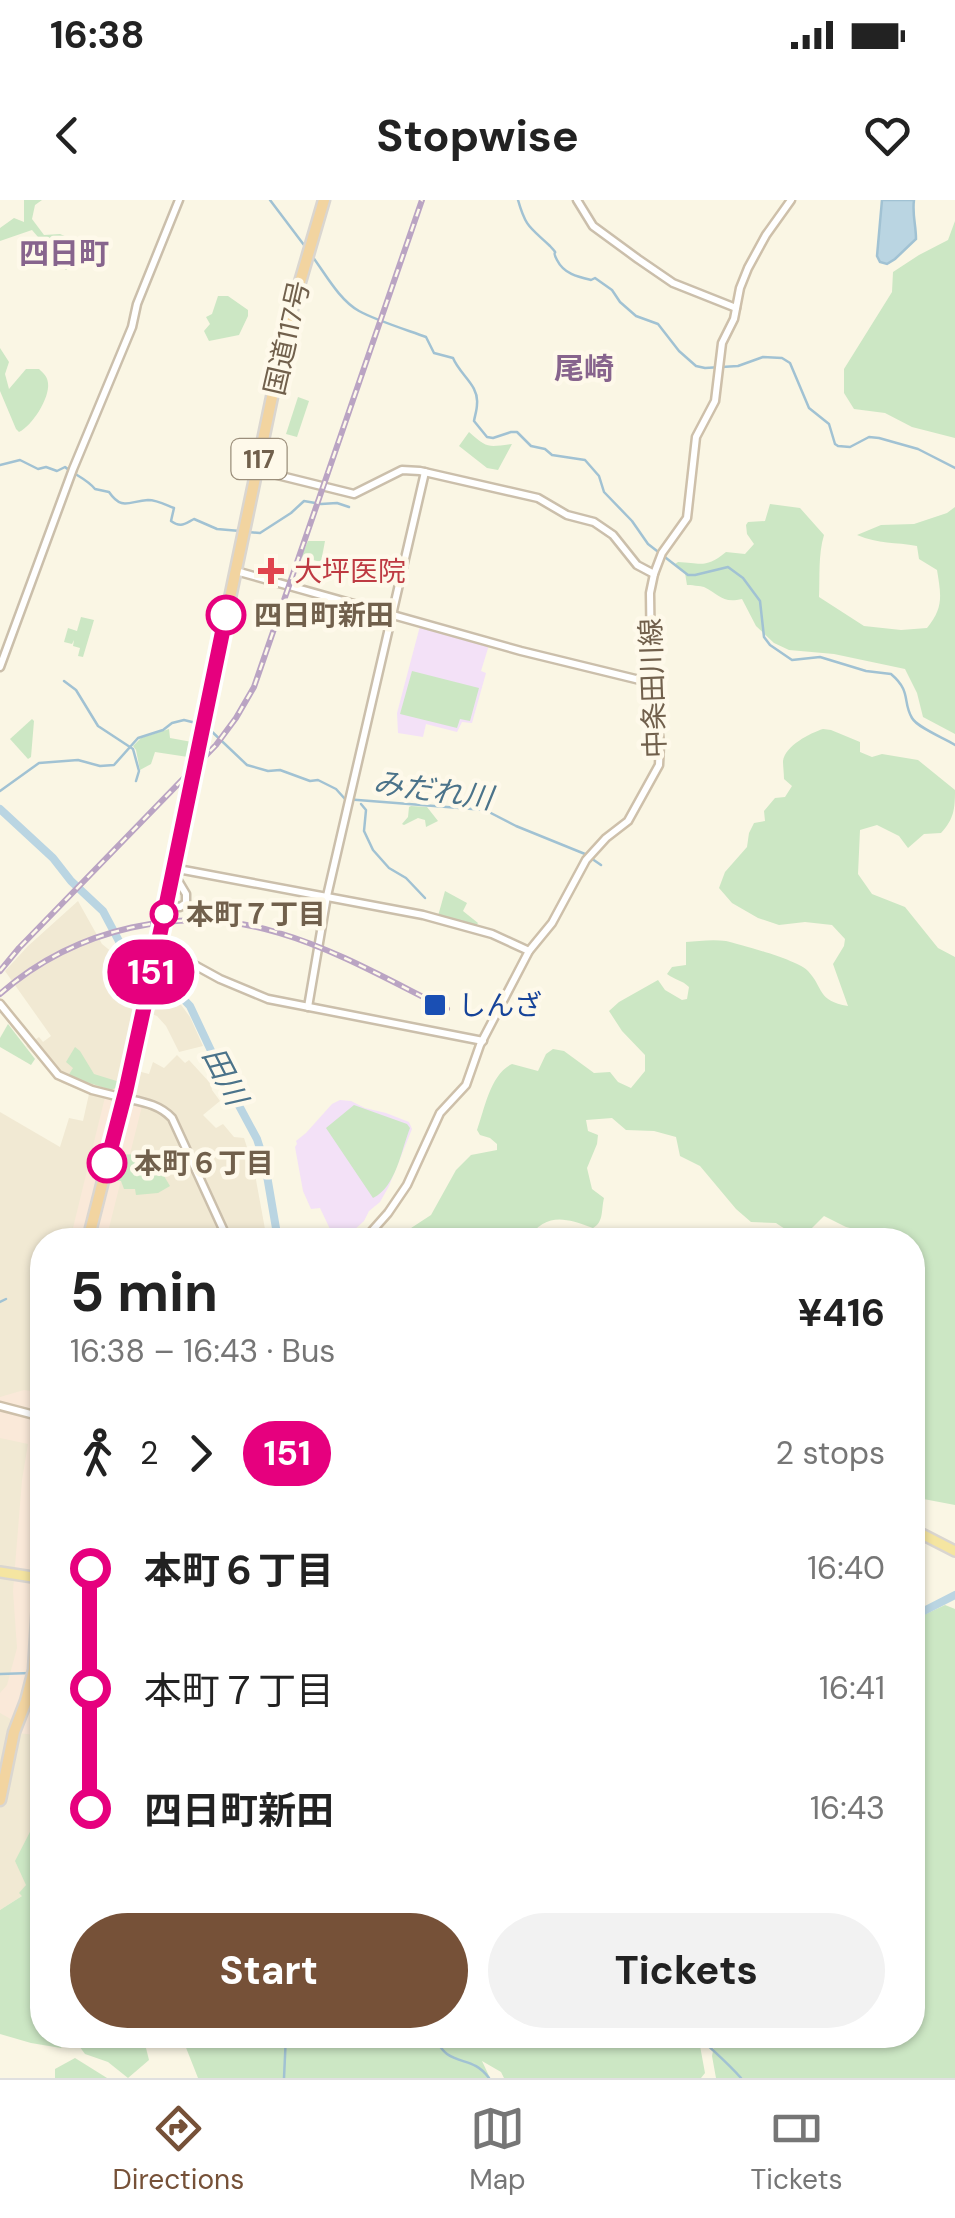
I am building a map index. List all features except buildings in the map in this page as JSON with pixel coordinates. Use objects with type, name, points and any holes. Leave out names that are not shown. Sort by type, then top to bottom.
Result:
[{"type":"highway","name":"国道117号","points":[[91,1228],[124,1098],[286,330],[324,200]]},
{"type":"highway","points":[[0,1800],[14,1732],[30,1686]]},
{"type":"main road","points":[[925,1536],[955,1551]]},
{"type":"main road","points":[[0,1572],[30,1577]]},
{"type":"street","points":[[0,667],[73,468],[132,327],[137,304],[179,200]]},
{"type":"street","points":[[577,200],[593,226],[673,283],[736,308]]},
{"type":"street","name":"中条田川線","points":[[374,1228],[407,1185],[440,1113],[466,1086],[483,1040],[529,951],[552,924],[590,854],[635,812],[644,788],[659,766],[652,682],[650,592],[654,574],[662,553],[687,518],[697,432],[715,401],[722,343],[734,319],[748,268],[791,200]]},
{"type":"street","points":[[257,470],[354,494],[402,470],[425,472],[538,498],[567,515],[594,522],[613,535],[638,565],[654,574]]},
{"type":"street","points":[[308,1007],[328,896],[425,472]]},
{"type":"street","points":[[236,571],[554,660],[652,682]]},
{"type":"street","points":[[165,905],[180,907],[186,903],[186,894],[176,879],[178,869],[462,925],[529,951]]},
{"type":"street","points":[[156,944],[268,1000],[483,1040]]},
{"type":"street","points":[[0,1004],[58,1075],[92,1090],[154,1105],[172,1118],[222,1228]]},
{"type":"street","points":[[0,1406],[30,1415]]},
{"type":"shaded area","points":[[420,626],[489,645],[481,671],[486,673],[472,723],[462,722],[457,732],[426,724],[423,737],[398,733],[397,713]]},
{"type":"shaded area","points":[[78,901],[102,944],[176,998],[203,1046],[179,1052],[166,1026],[157,1016],[143,1011],[130,1069],[149,1074],[153,1062],[164,1068],[177,1055],[185,1063],[189,1060],[211,1084],[220,1101],[203,1115],[216,1128],[223,1124],[234,1137],[244,1138],[265,1228],[30,1228],[30,1847],[22,1896],[0,1910],[0,1112],[60,1147],[69,1118],[83,1121],[89,1094],[62,1083],[26,1046],[39,1037],[43,1042],[51,1036],[5,971]]},
{"type":"shaded area","points":[[106,1093],[143,1102],[130,1154],[116,1156],[109,1179],[121,1180],[109,1228],[73,1228]]},
{"type":"shaded area","points":[[351,1101],[409,1122],[412,1129],[380,1202],[356,1228],[330,1228],[320,1208],[311,1209],[303,1191],[296,1141],[332,1104]]},
{"type":"shaded area","points":[[30,1391],[30,1734],[11,1732],[14,1721],[0,1713],[0,1693],[7,1685],[17,1648],[13,1591],[28,1444],[0,1438],[0,1397]]},
{"type":"green space","points":[[24,200],[42,200],[35,205],[32,219],[44,235],[60,234],[74,240],[72,264],[66,270],[32,230],[0,241],[0,228],[14,218],[24,222]]},
{"type":"green space","points":[[955,221],[955,438],[912,427],[885,413],[854,409],[844,393],[844,369],[892,292],[893,272],[948,240]]},
{"type":"green space","points":[[218,296],[228,296],[248,310],[248,316],[239,335],[209,341],[204,331],[210,324],[206,317],[212,314]]},
{"type":"green space","points":[[0,348],[9,362],[5,374],[9,389],[26,369],[39,369],[48,381],[39,411],[19,432],[0,391]]},
{"type":"green space","points":[[298,397],[309,401],[297,437],[286,434]]},
{"type":"green space","points":[[469,432],[489,446],[512,444],[498,470],[487,468],[459,446]]},
{"type":"green space","points":[[770,504],[800,508],[824,535],[819,597],[864,626],[901,630],[927,628],[932,621],[940,600],[937,570],[919,559],[917,546],[857,535],[881,525],[914,524],[955,507],[955,734],[923,717],[905,669],[834,654],[789,650],[774,643],[756,626],[742,599],[725,599],[704,587],[687,585],[685,573],[675,564],[708,563],[726,552],[745,554],[754,544],[746,525],[765,521]]},
{"type":"green space","points":[[308,541],[325,541],[321,562],[301,557]]},
{"type":"green space","points":[[81,617],[94,620],[83,657],[78,656],[80,648],[73,646],[74,640],[72,644],[64,642],[68,628],[77,631]]},
{"type":"green space","points":[[412,671],[479,688],[470,721],[460,719],[457,728],[400,714]]},
{"type":"green space","points":[[32,719],[31,757],[28,759],[10,739]]},
{"type":"green space","points":[[169,729],[170,738],[192,742],[188,757],[155,752],[151,764],[140,770],[133,746],[141,738]]},
{"type":"green space","points":[[831,730],[860,742],[860,752],[872,757],[882,754],[918,760],[955,790],[953,813],[941,833],[924,834],[908,848],[899,836],[877,825],[860,830],[858,874],[872,894],[905,907],[938,948],[955,957],[955,1505],[925,1499],[925,1228],[850,1228],[824,1216],[812,1228],[751,1222],[700,1166],[680,1156],[676,1137],[626,1130],[612,1118],[586,1120],[588,1131],[598,1135],[587,1168],[592,1189],[604,1198],[601,1219],[593,1228],[556,1220],[537,1228],[411,1228],[431,1215],[456,1170],[471,1155],[497,1150],[497,1144],[477,1130],[493,1084],[512,1064],[538,1071],[546,1054],[553,1049],[564,1051],[594,1073],[610,1072],[618,1082],[631,1088],[645,1071],[645,1055],[609,1011],[658,980],[665,990],[687,999],[689,987],[667,974],[672,967],[686,965],[686,942],[726,941],[782,958],[808,971],[831,1001],[848,1006],[833,964],[845,939],[832,925],[779,925],[732,903],[719,888],[725,872],[747,847],[754,823],[765,821],[764,811],[775,798],[785,797],[792,786],[784,779],[783,761],[788,750],[812,734]]},
{"type":"green space","points":[[411,806],[427,807],[438,821],[426,827],[425,820],[418,818],[402,824]]},
{"type":"green space","points":[[445,891],[467,903],[463,911],[478,923],[476,926],[438,916]]},
{"type":"green space","points":[[8,1024],[35,1059],[31,1065],[0,1047]]},
{"type":"green space","points":[[75,1047],[94,1074],[122,1085],[111,1090],[68,1076],[73,1068],[66,1062]]},
{"type":"green space","points":[[354,1105],[410,1128],[392,1177],[373,1198],[326,1128]]},
{"type":"green space","points":[[149,1151],[170,1186],[158,1193],[136,1195],[135,1189],[124,1189],[121,1181],[109,1180],[116,1155]]},
{"type":"green space","points":[[945,1605],[955,1609],[955,2078],[716,2078],[714,2048],[925,2048],[925,1614]]},
{"type":"green space","points":[[30,1832],[30,2043],[0,2034],[0,1910],[22,1896],[19,1893],[26,1885],[15,1861]]},
{"type":"green space","points":[[81,2048],[146,2048],[149,2060],[128,2078],[108,2062],[85,2054]]},
{"type":"green space","points":[[186,2048],[700,2048],[705,2073],[701,2078],[504,2078],[482,2061],[490,2078],[198,2078]]},
{"type":"green space","points":[[75,2058],[107,2078],[55,2078],[55,2069]]},
{"type":"water","points":[[882,200],[914,200],[916,239],[887,264],[877,256]]},
{"type":"waterway","points":[[270,200],[307,249]]},
{"type":"waterway","points":[[518,200],[526,222],[555,251],[563,269],[581,278],[595,278],[612,290],[636,316],[658,324],[696,366],[738,366],[763,357],[782,358],[790,363],[809,408],[829,424],[838,446],[850,447],[869,437],[879,438],[918,449],[955,468]]},
{"type":"waterway","points":[[312,256],[352,306],[426,337],[434,353],[453,358],[475,391],[474,421],[487,437],[517,432],[531,446],[552,455],[585,460],[599,476],[604,492],[648,544],[688,575],[728,567],[743,578],[760,601],[764,637],[770,645],[792,660],[820,657],[891,674],[902,686],[915,722],[955,745]]},
{"type":"waterway","points":[[0,465],[20,460],[38,469],[57,471],[65,467],[122,503],[151,500],[174,508],[171,521],[177,524],[194,519],[217,529],[240,531]]},
{"type":"waterway","points":[[248,532],[260,533],[304,501],[349,507]]},
{"type":"waterway","points":[[64,681],[76,690],[98,726],[133,749],[139,771],[136,781]]},
{"type":"waterway","name":"みだれ川","points":[[0,791],[39,763],[78,760],[114,765],[138,738],[184,720],[200,724]]},
{"type":"waterway","name":"みだれ川","points":[[207,727],[247,765],[318,780],[345,799],[485,810],[585,854],[601,865]]},
{"type":"waterway","points":[[361,804],[366,810],[364,831],[373,850],[425,898]]},
{"type":"waterway","name":"田川","points":[[0,809],[103,911],[135,961],[168,983],[190,1006],[257,1139],[276,1228]]},
{"type":"waterway","points":[[0,1302],[6,1299]]},
{"type":"waterway","name":"田川","points":[[925,1610],[955,1595]]},
{"type":"waterway","points":[[0,1674],[30,1673]]},
{"type":"waterway","points":[[284,2078],[285,2048]]},
{"type":"waterway","points":[[442,2048],[489,2078]]},
{"type":"waterway","points":[[710,2048],[741,2078]]},
{"type":"railway","points":[[0,971],[216,745],[254,687],[422,200]]},
{"type":"railway","points":[[0,994],[62,952],[96,938],[132,927],[205,921],[243,924],[301,940],[447,1009]]},
{"type":"bus line","name":"151","points":[[107,1163],[163,920],[226,615]]},
{"type":"place","name":"大坪医院","points":[[271,571]]},
{"type":"place","name":"四日町新田","points":[[226,615]]},
{"type":"place","name":"本町７丁目","points":[[164,914]]},
{"type":"place","name":"しんざ","points":[[435,1005]]},
{"type":"place","name":"本町６丁目","points":[[107,1163]]},
{"type":"district","name":"四日町","points":[[64,253]]},
{"type":"district","name":"尾崎","points":[[584,368]]}]
